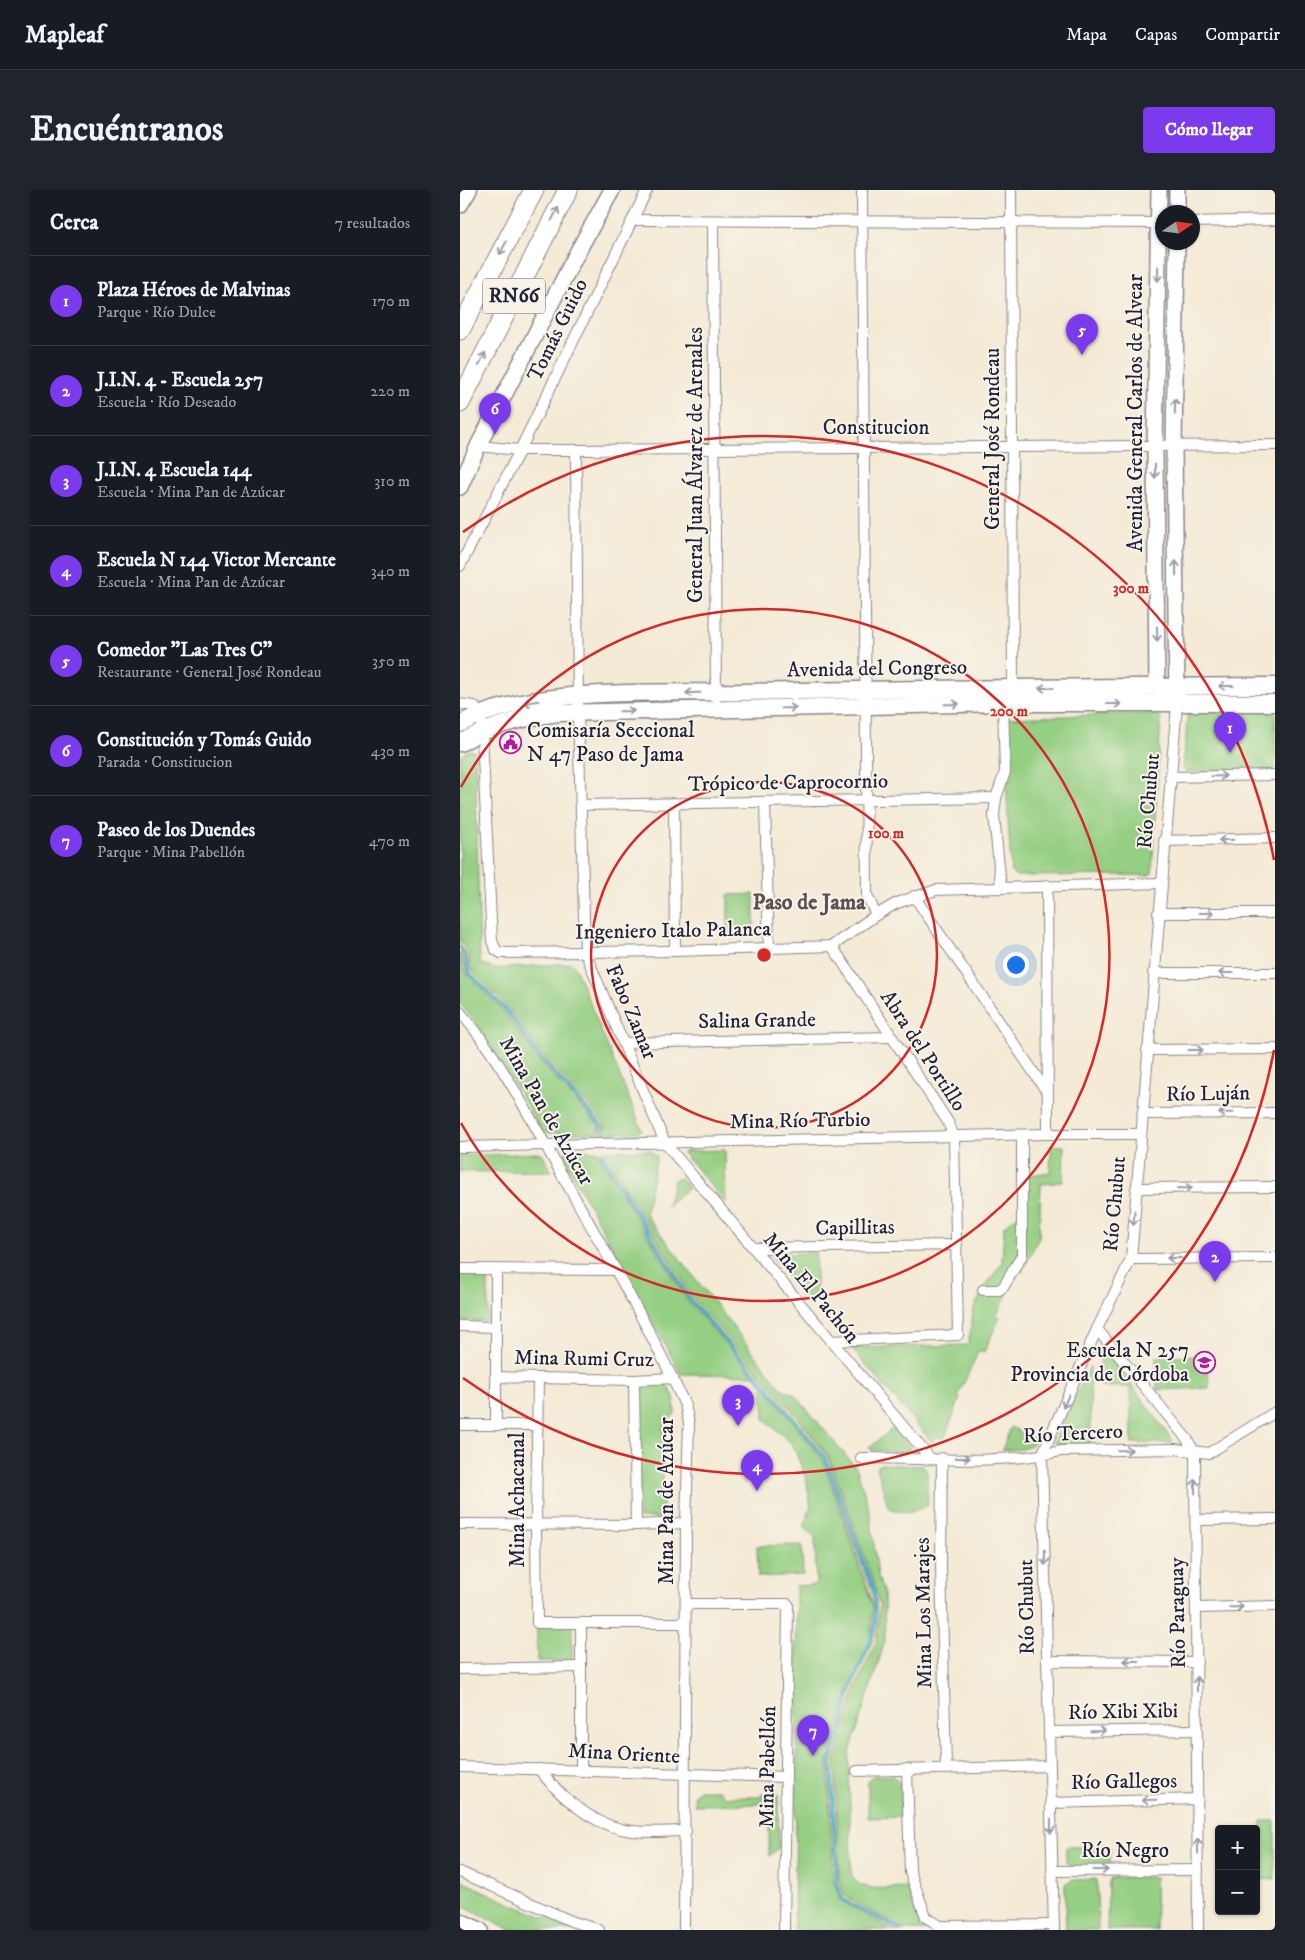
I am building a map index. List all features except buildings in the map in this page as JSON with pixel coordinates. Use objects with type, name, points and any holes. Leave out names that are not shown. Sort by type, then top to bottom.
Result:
[{"type":"highway","name":"RN66","points":[[460,330],[534,190]]},
{"type":"highway","name":"RN66","points":[[460,403],[568,190]]},
{"type":"main road","name":"Avenida del Congreso","points":[[460,743],[483,732],[578,704],[716,693],[864,689],[1275,686]]},
{"type":"main road","name":"Avenida del Congreso","points":[[460,724],[481,715],[523,703],[716,709],[1003,703],[1275,703]]},
{"type":"street","points":[[460,205],[468,190]]},
{"type":"street","points":[[460,487],[478,446],[578,251],[612,190]]},
{"type":"street","name":"Tomás Guido","points":[[460,566],[520,450],[646,190]]},
{"type":"street","points":[[862,190],[862,447],[867,895],[876,915]]},
{"type":"street","name":"General José Rondeau","points":[[1011,190],[1013,688]]},
{"type":"street","name":"Avenida General Carlos de Alvear","points":[[1159,190],[1160,205]]},
{"type":"street","points":[[1177,190],[1177,205]]},
{"type":"street","points":[[633,220],[862,223],[1155,223]]},
{"type":"street","points":[[1200,222],[1275,220]]},
{"type":"street","name":"General Juan Álvarez de Arenales","points":[[713,221],[716,709]]},
{"type":"street","name":"Avenida General Carlos de Alvear","points":[[1157,687],[1155,448],[1160,250]]},
{"type":"street","name":"Avenida General Carlos de Alvear","points":[[1177,250],[1174,447],[1177,704]]},
{"type":"street","name":"Constitucion","points":[[478,446],[520,450],[576,450],[1011,446],[1155,448],[1275,445]]},
{"type":"street","name":"Fabo Zamar","points":[[576,450],[578,704],[585,952],[664,1143]]},
{"type":"street","points":[[1157,687],[1177,704]]},
{"type":"street","points":[[1001,887],[994,815],[996,798],[1005,772],[1003,703],[1013,688]]},
{"type":"street","points":[[460,704],[474,706],[481,715],[483,732]]},
{"type":"street","name":"Río Chubut","points":[[1054,1928],[1042,1455],[1097,1329],[1131,1259],[1158,913],[1177,704]]},
{"type":"street","name":"Ingeniero Italo Palanca","points":[[483,732],[492,941],[496,950],[502,953],[675,951],[832,946]]},
{"type":"street","points":[[1170,777],[1275,775]]},
{"type":"street","name":"Trópico de Caprocornio","points":[[580,805],[996,798]]},
{"type":"street","points":[[765,802],[769,948]]},
{"type":"street","points":[[674,803],[675,951]]},
{"type":"street","points":[[1164,842],[1275,838]]},
{"type":"street","points":[[832,946],[876,915],[914,896],[936,890],[1046,885],[1161,883]]},
{"type":"street","points":[[1046,885],[1048,1134]]},
{"type":"street","points":[[914,896],[1047,1092]]},
{"type":"street","points":[[1158,913],[1275,913]]},
{"type":"street","name":"Abra del Portillo","points":[[831,1341],[958,1335],[954,1136],[948,1122],[832,946]]},
{"type":"street","points":[[1154,973],[1275,973]]},
{"type":"street","name":"Mina Pan de Azúcar","points":[[460,1012],[477,1032],[544,1144],[616,1270],[673,1378],[685,1405],[689,1423],[685,1623],[686,1831],[684,1930]]},
{"type":"street","name":"Salina Grande","points":[[624,1043],[891,1037]]},
{"type":"street","points":[[1147,1050],[1275,1049]]},
{"type":"street","name":"Río Luján","points":[[1142,1114],[1275,1112]]},
{"type":"street","name":"Mina Río Turbio","points":[[460,1147],[1048,1134],[1140,1134]]},
{"type":"street","points":[[983,1290],[998,1290],[1004,1286],[1022,1255],[1022,1135]]},
{"type":"street","name":"Mina El Pachón","points":[[664,1143],[930,1458]]},
{"type":"street","points":[[1136,1188],[1275,1186]]},
{"type":"street","name":"Capillitas","points":[[753,1248],[957,1245]]},
{"type":"street","points":[[1131,1259],[1275,1258]]},
{"type":"street","name":"Mina Achacanal","points":[[496,1269],[496,1424]]},
{"type":"street","points":[[460,1270],[616,1270]]},
{"type":"street","points":[[460,1326],[496,1327]]},
{"type":"street","points":[[1097,1329],[1187,1439],[1195,1453]]},
{"type":"street","name":"Mina Rumi Cruz","points":[[495,1377],[634,1380],[673,1378]]},
{"type":"street","name":"Mina Achacanal","points":[[538,1378],[536,1525],[538,1623],[581,1623]]},
{"type":"street","points":[[634,1380],[636,1525]]},
{"type":"street","name":"Río Tercero","points":[[862,1458],[942,1458],[1042,1455],[1061,1451],[1175,1449],[1195,1453],[1209,1452],[1220,1448],[1275,1412]]},
{"type":"street","points":[[460,1424],[537,1425]]},
{"type":"street","name":"Río Paraguay","points":[[1195,1453],[1198,1930]]},
{"type":"street","name":"Mina Los Marajes","points":[[942,1458],[941,1566],[946,1768]]},
{"type":"street","points":[[1196,1520],[1275,1519]]},
{"type":"street","points":[[460,1524],[636,1525],[686,1523]]},
{"type":"street","name":"Mina Pabellón","points":[[686,1604],[788,1604],[784,1930]]},
{"type":"street","points":[[1196,1608],[1275,1606]]},
{"type":"street","points":[[580,1770],[581,1623],[685,1623]]},
{"type":"street","points":[[1047,1661],[1197,1662]]},
{"type":"street","points":[[460,1669],[582,1667]]},
{"type":"street","name":"Río Xibi Xibi","points":[[1049,1732],[1198,1730]]},
{"type":"street","points":[[857,1771],[1050,1766]]},
{"type":"street","name":"Mina Oriente","points":[[460,1767],[669,1773],[686,1776],[786,1777]]},
{"type":"street","points":[[539,1769],[558,1790],[605,1825],[623,1830],[686,1831]]},
{"type":"street","points":[[907,1769],[910,1872],[926,1917],[940,1926],[1054,1928]]},
{"type":"street","name":"Río Gallegos","points":[[1051,1802],[1198,1799]]},
{"type":"street","name":"Río Negro","points":[[1052,1871],[1198,1870]]},
{"type":"street","points":[[460,1872],[571,1921],[599,1930]]},
{"type":"street","points":[[460,1922],[480,1930]]},
{"type":"green space","points":[[1192,708],[1275,708],[1275,770],[1187,772],[1183,769],[1188,711]]},
{"type":"green space","points":[[1155,713],[1161,718],[1152,873],[1148,875],[1016,876],[1011,872],[1003,723],[1007,718]]},
{"type":"green space","points":[[469,750],[475,752],[480,963],[495,969],[571,963],[575,967],[642,1130],[637,1133],[603,1133],[606,1127],[540,1052],[510,1009],[475,975],[469,965],[469,953],[460,941],[460,756]]},
{"type":"green space","points":[[754,894],[754,927],[749,933],[728,934],[728,895]]},
{"type":"green space","points":[[460,953],[463,956],[463,966],[470,978],[505,1013],[535,1056],[599,1126],[596,1133],[550,1133],[542,1131],[476,1022],[460,1004]]},
{"type":"green space","points":[[1051,1146],[1064,1146],[1063,1182],[1041,1184],[1039,1237],[1022,1272],[1019,1271],[997,1314],[1000,1317],[984,1352],[979,1350],[958,1396],[960,1398],[944,1439],[936,1436],[932,1442],[851,1348],[968,1345],[974,1308],[983,1290],[1002,1263],[1004,1226],[1022,1213],[1029,1175],[1050,1172]]},
{"type":"green space","points":[[649,1150],[657,1156],[646,1211],[648,1218],[781,1388],[795,1395],[857,1469],[870,1513],[878,1577],[884,1594],[885,1641],[849,1755],[851,1872],[859,1884],[866,1887],[907,1887],[918,1921],[934,1930],[904,1930],[844,1895],[839,1876],[835,1760],[856,1688],[876,1643],[880,1606],[871,1575],[829,1457],[798,1417],[693,1298],[603,1151]]},
{"type":"green space","points":[[725,1150],[726,1203],[683,1153],[685,1151]]},
{"type":"green space","points":[[566,1151],[596,1151],[688,1302],[754,1375],[681,1374],[564,1159]]},
{"type":"green space","points":[[539,1153],[543,1155],[551,1171],[460,1172],[460,1156]]},
{"type":"green space","points":[[680,1178],[688,1188],[667,1206],[674,1180]]},
{"type":"green space","points":[[816,1253],[816,1299],[808,1299],[773,1258],[774,1254]]},
{"type":"green space","points":[[460,1272],[488,1273],[488,1321],[460,1321]]},
{"type":"green space","points":[[1100,1349],[1105,1349],[1172,1440],[1171,1443],[1132,1443],[1130,1387],[1101,1387]]},
{"type":"green space","points":[[1208,1356],[1209,1388],[1157,1390],[1156,1357]]},
{"type":"green space","points":[[1090,1366],[1091,1444],[1056,1445],[1054,1442]]},
{"type":"green space","points":[[639,1384],[666,1384],[674,1396],[675,1414],[665,1423],[663,1430],[663,1510],[669,1518],[639,1518]]},
{"type":"green space","points":[[763,1385],[823,1460],[873,1607],[870,1642],[850,1686],[828,1760],[833,1877],[840,1900],[892,1930],[794,1930],[797,1753],[796,1586],[816,1585],[815,1537],[804,1527],[811,1506],[806,1477],[792,1444],[764,1419]]},
{"type":"green space","points":[[1011,1427],[1035,1439],[1025,1448],[1002,1450]]},
{"type":"green space","points":[[893,1428],[910,1447],[907,1453],[871,1450],[869,1448]]},
{"type":"green space","points":[[880,1464],[923,1466],[927,1471],[928,1505],[919,1510],[908,1512],[897,1511],[888,1507],[877,1467]]},
{"type":"green space","points":[[802,1545],[803,1575],[758,1577],[757,1546]]},
{"type":"green space","points":[[572,1626],[572,1661],[537,1661],[537,1627]]},
{"type":"green space","points":[[873,1776],[893,1776],[900,1783],[901,1817],[868,1818],[868,1782]]},
{"type":"green space","points":[[699,1790],[719,1790],[726,1797],[759,1797],[763,1792],[763,1804],[695,1805],[694,1795]]},
{"type":"green space","points":[[769,1790],[773,1790],[778,1794],[779,1848],[769,1856]]},
{"type":"green space","points":[[1262,1821],[1275,1821],[1275,1879],[1260,1880],[1260,1832],[1262,1832]]},
{"type":"green space","points":[[1110,1846],[1110,1866],[1071,1867],[1066,1862],[1066,1847]]},
{"type":"green space","points":[[1155,1877],[1156,1930],[1107,1930],[1108,1885],[1111,1878]]},
{"type":"green space","points":[[1095,1879],[1097,1885],[1098,1930],[1066,1930],[1065,1884],[1071,1880]]},
{"type":"green space","points":[[460,1880],[513,1905],[578,1930],[511,1930],[460,1904]]},
{"type":"sand","points":[[460,941],[469,953],[469,965],[475,974],[510,1009],[540,1052],[605,1124],[603,1133],[596,1133],[599,1126],[535,1056],[505,1013],[470,978],[463,968]]},
{"type":"sand","points":[[596,1151],[603,1151],[693,1298],[798,1417],[828,1457],[880,1605],[876,1643],[856,1688],[835,1760],[839,1876],[844,1895],[904,1930],[892,1930],[840,1900],[833,1877],[828,1760],[850,1686],[870,1642],[873,1607],[865,1577],[823,1460],[763,1385],[688,1302]]},
{"type":"waterway","points":[[460,948],[465,954],[466,965],[471,975],[508,1012],[538,1055],[602,1126],[600,1130]]},
{"type":"waterway","points":[[601,1154],[690,1300],[773,1394],[825,1458],[873,1589],[875,1606],[875,1620],[870,1643],[850,1692],[831,1762],[837,1882],[842,1899],[900,1930]]},
{"type":"place","name":"Comedor \"Las Tres C\"","points":[[1082,355]]},
{"type":"place","name":"Constitución y Tomás Guido","points":[[495,434]]},
{"type":"place","name":"Comisaría Seccional N 47 Paso de Jama","points":[[511,743]]},
{"type":"place","name":"Plaza Héroes de Malvinas","points":[[1230,753]]},
{"type":"place","name":"J.I.N. 4 - Escuela 257","points":[[1215,1282]]},
{"type":"place","name":"Escuela N 257 Provincia de Córdoba","points":[[1205,1363]]},
{"type":"place","name":"J.I.N. 4 Escuela 144","points":[[738,1426]]},
{"type":"place","name":"Escuela N 144 Victor Mercante","points":[[757,1491]]},
{"type":"place","name":"Paseo de los Duendes","points":[[813,1756]]},
{"type":"district","name":"Paso de Jama","points":[[809,902]]}]
